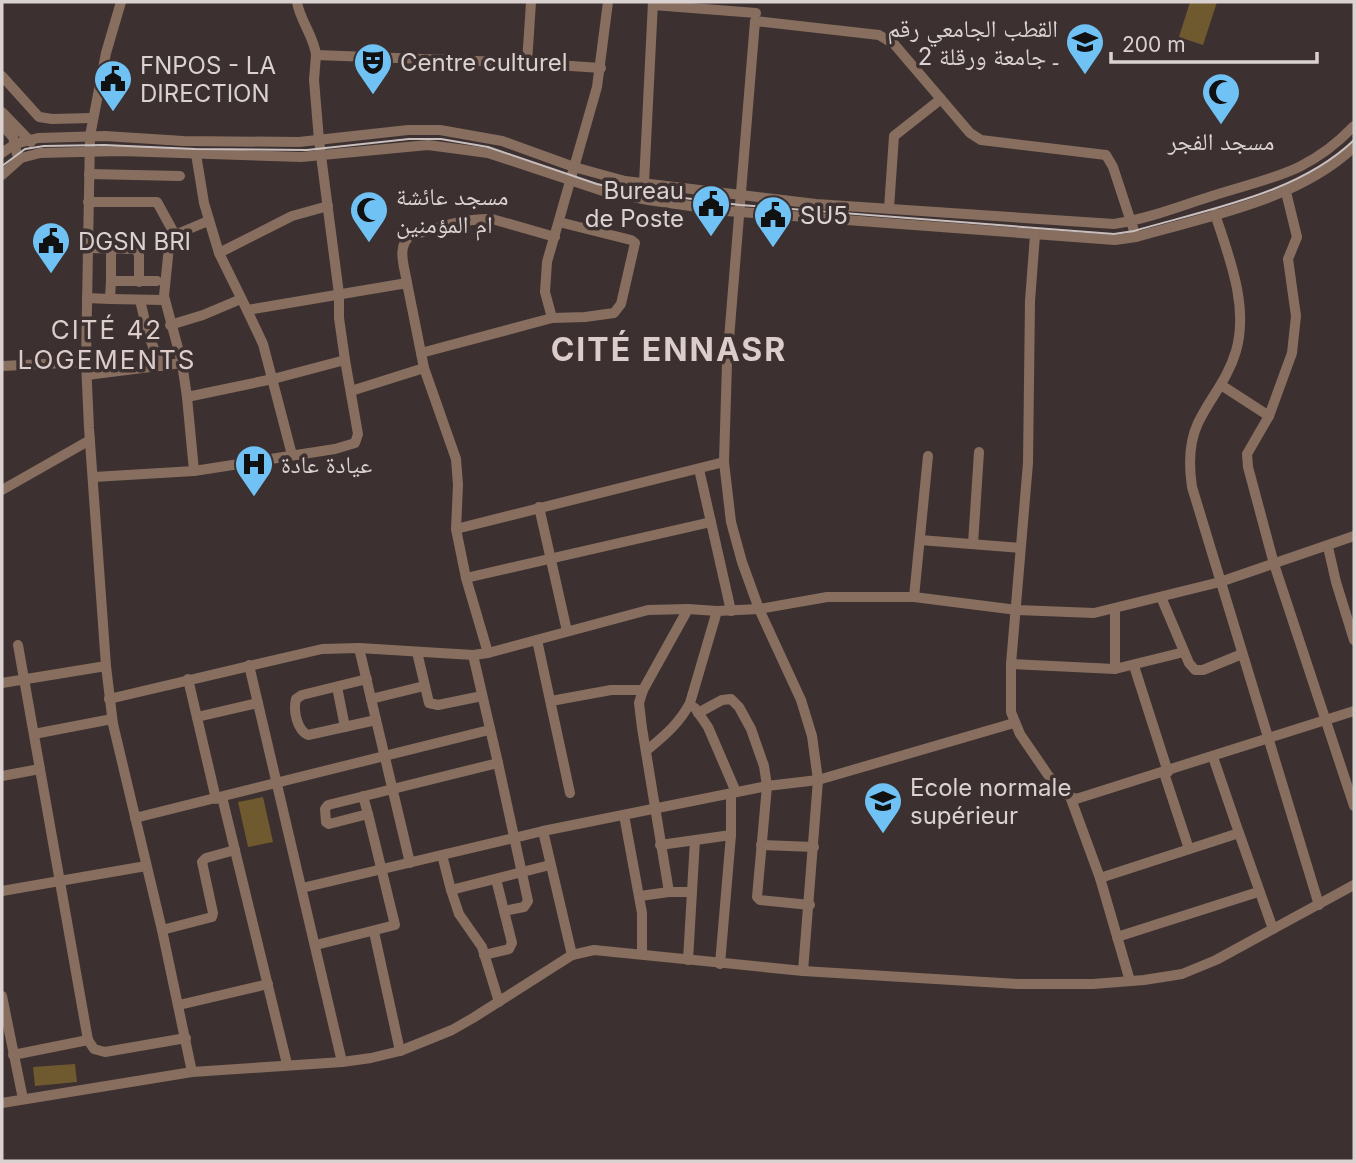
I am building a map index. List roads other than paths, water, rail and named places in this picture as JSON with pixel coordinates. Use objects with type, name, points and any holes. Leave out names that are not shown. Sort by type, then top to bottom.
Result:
[{"type":"street","points":[[121,2],[106,53],[90,136],[86,362],[90,440],[109,699],[192,1072]]},
{"type":"street","points":[[94,477],[194,471],[335,449],[350,446],[357,441],[339,318],[339,294],[319,141],[314,80],[316,55],[313,40],[301,17],[297,2]]},
{"type":"street","points":[[527,63],[531,2]]},
{"type":"street","points":[[552,317],[547,306],[544,284],[547,262],[601,68],[608,2]]},
{"type":"street","points":[[757,2],[727,363],[724,462],[736,541],[759,609],[808,721],[818,779],[803,971]]},
{"type":"street","points":[[644,183],[653,4],[884,37],[894,44],[970,133],[986,142],[1106,155],[1111,161],[1136,237]]},
{"type":"street","points":[[316,55],[601,68]]},
{"type":"street","points":[[2,76],[39,117],[92,118]]},
{"type":"street","points":[[889,208],[894,136],[941,99]]},
{"type":"street","points":[[2,111],[34,147],[33,155]]},
{"type":"street","points":[[2,125],[13,137],[21,158]]},
{"type":"street","points":[[2,153],[28,139],[90,136],[183,141],[319,141],[408,130],[440,130],[502,141],[615,179],[816,204],[1114,224],[1294,171],[1326,152],[1354,126]]},
{"type":"street","points":[[2,175],[21,158],[33,155],[121,151],[321,156],[410,145],[450,147],[500,156],[571,182],[648,200],[740,212],[1115,240],[1136,237],[1286,192],[1329,169],[1354,147]]},
{"type":"street","points":[[195,154],[208,221],[219,253],[261,337],[292,455]]},
{"type":"street","points":[[89,174],[180,176]]},
{"type":"street","points":[[1286,192],[1297,237],[1288,259],[1296,316],[1292,353],[1269,416],[1247,454],[1248,467],[1275,564],[1354,806]]},
{"type":"street","points":[[88,202],[157,202],[174,233]]},
{"type":"street","points":[[219,253],[292,216],[328,206]]},
{"type":"street","points":[[1215,214],[1234,274],[1240,327],[1236,352],[1221,386],[1198,423],[1192,447],[1190,476],[1319,905]]},
{"type":"street","points":[[488,653],[466,578],[456,529],[456,459],[424,368],[401,248],[410,236],[464,220],[492,219],[555,237]]},
{"type":"street","points":[[194,471],[182,363],[164,300],[164,283],[170,238],[174,233],[208,221]]},
{"type":"street","points":[[421,353],[552,317],[585,317],[614,313],[621,304],[635,248],[631,240],[559,222]]},
{"type":"street","points":[[1035,234],[1030,301],[1028,463],[1010,698],[1014,723],[1048,775],[1071,799],[1100,878],[1130,981]]},
{"type":"street","points":[[88,248],[137,250],[139,282]]},
{"type":"street","points":[[110,299],[111,248]]},
{"type":"street","points":[[111,281],[156,281]]},
{"type":"street","points":[[247,310],[407,283]]},
{"type":"street","points":[[87,298],[164,300]]},
{"type":"street","points":[[170,325],[241,299]]},
{"type":"street","points":[[140,300],[148,334],[161,366]]},
{"type":"street","points":[[187,397],[345,360]]},
{"type":"street","points":[[2,366],[86,362]]},
{"type":"street","points":[[87,375],[182,363]]},
{"type":"street","points":[[351,391],[424,368]]},
{"type":"street","points":[[1221,386],[1269,416]]},
{"type":"street","points":[[2,490],[90,440]]},
{"type":"street","points":[[973,544],[979,452]]},
{"type":"street","points":[[914,597],[928,456]]},
{"type":"street","points":[[456,529],[724,462]]},
{"type":"street","points":[[699,469],[731,611]]},
{"type":"street","points":[[539,507],[567,631]]},
{"type":"street","points":[[466,578],[711,522]]},
{"type":"street","points":[[109,699],[309,651],[359,648],[473,655],[488,653],[648,611],[759,609],[827,597],[914,597],[1017,610],[1081,614],[1115,609],[1220,582],[1354,536]]},
{"type":"street","points":[[920,540],[1020,548]]},
{"type":"street","points":[[1328,547],[1354,640]]},
{"type":"street","points":[[1161,597],[1189,663],[1195,670],[1203,670],[1242,654]]},
{"type":"street","points":[[668,892],[639,704],[643,690],[688,609]]},
{"type":"street","points":[[1115,609],[1115,669]]},
{"type":"street","points":[[646,751],[674,728],[690,703],[717,611]]},
{"type":"street","points":[[537,640],[570,793]]},
{"type":"street","points":[[18,645],[88,1040],[93,1049],[105,1052],[186,1038]]},
{"type":"street","points":[[359,648],[410,863]]},
{"type":"street","points":[[417,652],[427,700],[434,705],[482,696]]},
{"type":"street","points":[[1011,664],[1115,669],[1184,652]]},
{"type":"street","points":[[473,655],[515,837],[527,904],[504,911]]},
{"type":"street","points":[[249,665],[342,1062]]},
{"type":"street","points":[[2,683],[106,666]]},
{"type":"street","points":[[1134,666],[1189,849]]},
{"type":"street","points":[[367,678],[299,697],[295,702],[295,709],[300,729],[306,735],[376,720]]},
{"type":"street","points":[[188,679],[287,1064]]},
{"type":"street","points":[[372,699],[424,686]]},
{"type":"street","points":[[337,687],[345,727]]},
{"type":"street","points":[[551,701],[611,690],[643,690]]},
{"type":"street","points":[[698,713],[727,698],[736,703],[759,749],[767,786],[757,897],[760,900],[810,905]]},
{"type":"street","points":[[197,717],[258,703]]},
{"type":"street","points":[[690,703],[708,727],[734,793],[720,964]]},
{"type":"street","points":[[1071,799],[1082,799],[1354,711]]},
{"type":"street","points":[[34,734],[113,719]]},
{"type":"street","points":[[302,888],[543,831],[767,786],[818,779],[1014,723]]},
{"type":"street","points":[[135,818],[489,730]]},
{"type":"street","points":[[1213,757],[1273,929]]},
{"type":"street","points":[[368,814],[330,824],[326,821],[326,806],[498,763]]},
{"type":"street","points":[[2,776],[40,769]]},
{"type":"street","points":[[316,945],[393,927],[396,922],[363,796]]},
{"type":"street","points":[[624,815],[640,896],[642,954]]},
{"type":"street","points":[[543,831],[572,954]]},
{"type":"street","points":[[1100,878],[1239,833]]},
{"type":"street","points":[[660,845],[731,835]]},
{"type":"street","points":[[688,960],[695,840]]},
{"type":"street","points":[[761,845],[814,847]]},
{"type":"street","points":[[162,930],[212,917],[214,913],[202,862],[206,858],[234,850]]},
{"type":"street","points":[[442,855],[460,914],[477,937],[499,1002]]},
{"type":"street","points":[[451,890],[550,865]]},
{"type":"street","points":[[2,891],[146,866]]},
{"type":"street","points":[[484,955],[505,951],[511,946],[496,879]]},
{"type":"street","points":[[2,1103],[192,1072],[342,1062],[400,1051],[452,1030],[572,954],[594,950],[803,971],[1018,984],[1130,981],[1182,974],[1216,960],[1354,885]]},
{"type":"street","points":[[640,896],[692,892]]},
{"type":"street","points":[[1117,937],[1258,892]]},
{"type":"street","points":[[374,932],[400,1051]]},
{"type":"street","points":[[178,1005],[268,984]]},
{"type":"street","points":[[2,996],[23,1098]]},
{"type":"street","points":[[13,1055],[88,1040]]},
{"type":"tram line","points":[[2,166],[25,149],[44,146],[307,150],[409,139],[441,139],[488,147],[597,184],[628,191],[740,205],[1114,234],[1134,231],[1251,198],[1306,174],[1332,159],[1354,140]]},
{"type":"place","name":"القطب الجامعي رقم 2 ـ جامعة ورقلة","points":[[1085,76]]},
{"type":"place","name":"Centre culturel","points":[[373,96]]},
{"type":"place","name":"FNPOS - LA DIRECTION","points":[[113,113]]},
{"type":"place","name":"مسجد الفجر","points":[[1221,126]]},
{"type":"place","name":"Bureau de Poste","points":[[711,238]]},
{"type":"place","name":"مسجد عائشة ام المؤمنين","points":[[369,244]]},
{"type":"place","name":"SU5","points":[[773,249]]},
{"type":"place","name":"DGSN BRI","points":[[51,275]]},
{"type":"place","name":"عيادة عادة","points":[[254,498]]},
{"type":"place","name":"Ecole normale supérieur","points":[[883,835]]},
{"type":"district","name":"CITÉ 42 LOGEMENTS","points":[[107,344]]},
{"type":"district","name":"CITÉ ENNASR","points":[[669,349]]}]
